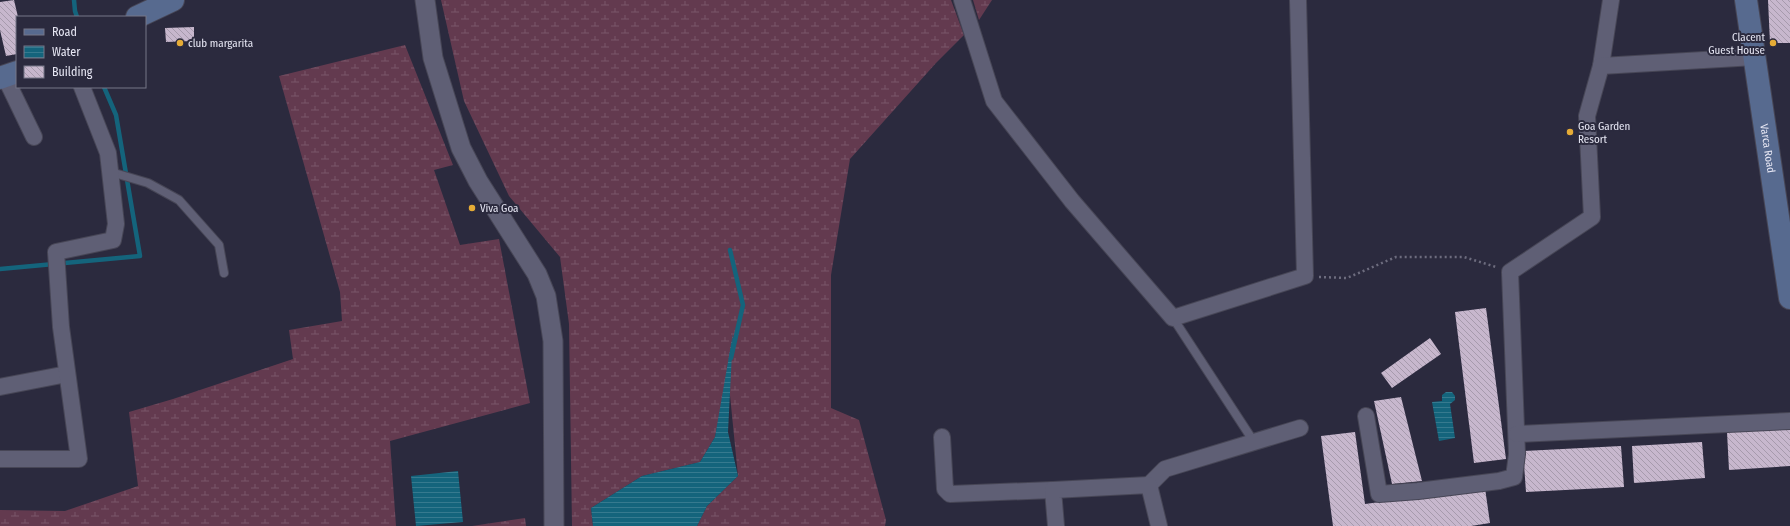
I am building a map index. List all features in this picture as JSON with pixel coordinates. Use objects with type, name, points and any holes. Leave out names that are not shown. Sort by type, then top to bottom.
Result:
[{"type":"main road","points":[[139,16],[173,0]]},
{"type":"main road","name":"Varca Road","points":[[1746,0],[1789,287]]},
{"type":"street","points":[[425,0],[433,58],[461,148],[478,182],[537,274],[546,296],[552,341],[554,526]]},
{"type":"street","points":[[962,0],[994,101],[1072,201],[1173,318],[1305,276],[1298,0]]},
{"type":"street","points":[[1366,416],[1378,494],[1418,491],[1514,478],[1517,454],[1517,434],[1510,272],[1592,217],[1587,116],[1601,66],[1611,0]]},
{"type":"street","points":[[1601,66],[1755,57]]},
{"type":"street","points":[[7,76],[34,137]]},
{"type":"street","points":[[0,459],[79,459],[61,327],[56,252],[113,240],[116,224],[108,154],[82,88]]},
{"type":"street","points":[[0,387],[67,374]]},
{"type":"street","points":[[1517,434],[1790,421]]},
{"type":"street","points":[[942,437],[945,489],[950,494],[1149,485],[1164,469],[1300,428]]},
{"type":"street","points":[[1149,485],[1159,526]]},
{"type":"street","points":[[1053,490],[1056,526]]},
{"type":"lane","points":[[111,172],[148,183],[179,200],[219,245],[224,273]]},
{"type":"lane","points":[[1173,318],[1254,442]]},
{"type":"path","points":[[1305,276],[1347,278],[1396,257],[1464,257],[1510,272]]},
{"type":"green space","points":[[441,0],[951,0],[964,35],[936,63],[850,159],[831,275],[831,408],[859,420],[886,520],[885,526],[697,526],[707,506],[738,476],[728,375],[715,437],[700,462],[642,476],[591,508],[593,526],[572,526],[569,324],[560,257],[509,196],[464,101]]},
{"type":"green space","points":[[973,0],[992,0],[979,20]]},
{"type":"green space","points":[[405,45],[453,165],[434,170],[460,245],[499,239],[530,403],[390,441],[396,526],[0,526],[0,510],[65,511],[138,486],[129,412],[293,359],[289,330],[342,321],[340,292],[279,76]]},
{"type":"green space","points":[[525,518],[526,526],[472,526]]},
{"type":"water","points":[[733,333],[728,432],[738,476],[707,506],[697,526],[593,526],[591,508],[642,476],[700,462],[715,437]]},
{"type":"water","points":[[1446,392],[1452,392],[1455,396],[1455,400],[1450,404],[1455,438],[1439,441],[1432,402],[1442,401],[1442,395]]},
{"type":"water","points":[[458,471],[463,522],[416,526],[411,476]]},
{"type":"building","points":[[14,0],[18,16],[16,16],[16,54],[6,56],[0,30],[0,2]]},
{"type":"building","points":[[1768,0],[1790,0],[1790,43],[1770,43]]},
{"type":"building","points":[[194,27],[194,41],[166,42],[165,28]]},
{"type":"building","points":[[1486,308],[1506,459],[1474,463],[1455,312]]},
{"type":"building","points":[[1430,338],[1441,354],[1392,388],[1381,373]]},
{"type":"building","points":[[1401,397],[1422,481],[1392,484],[1374,401]]},
{"type":"building","points":[[1790,428],[1790,466],[1729,470],[1727,432]]},
{"type":"building","points":[[1355,432],[1365,504],[1485,488],[1490,523],[1471,526],[1333,526],[1321,436]]},
{"type":"building","points":[[1702,442],[1705,478],[1634,483],[1632,446]]},
{"type":"building","points":[[1621,446],[1624,487],[1526,492],[1523,451]]},
{"type":"waterway","points":[[74,0],[77,16]]},
{"type":"waterway","points":[[0,269],[140,256],[116,115],[104,88]]},
{"type":"waterway","points":[[730,250],[743,305],[731,358]]},
{"type":"place","name":"club margarita","points":[[180,43]]},
{"type":"place","name":"Clacent Guest House","points":[[1773,43]]},
{"type":"place","name":"Goa Garden Resort","points":[[1570,132]]},
{"type":"place","name":"Viva Goa","points":[[472,208]]}]
